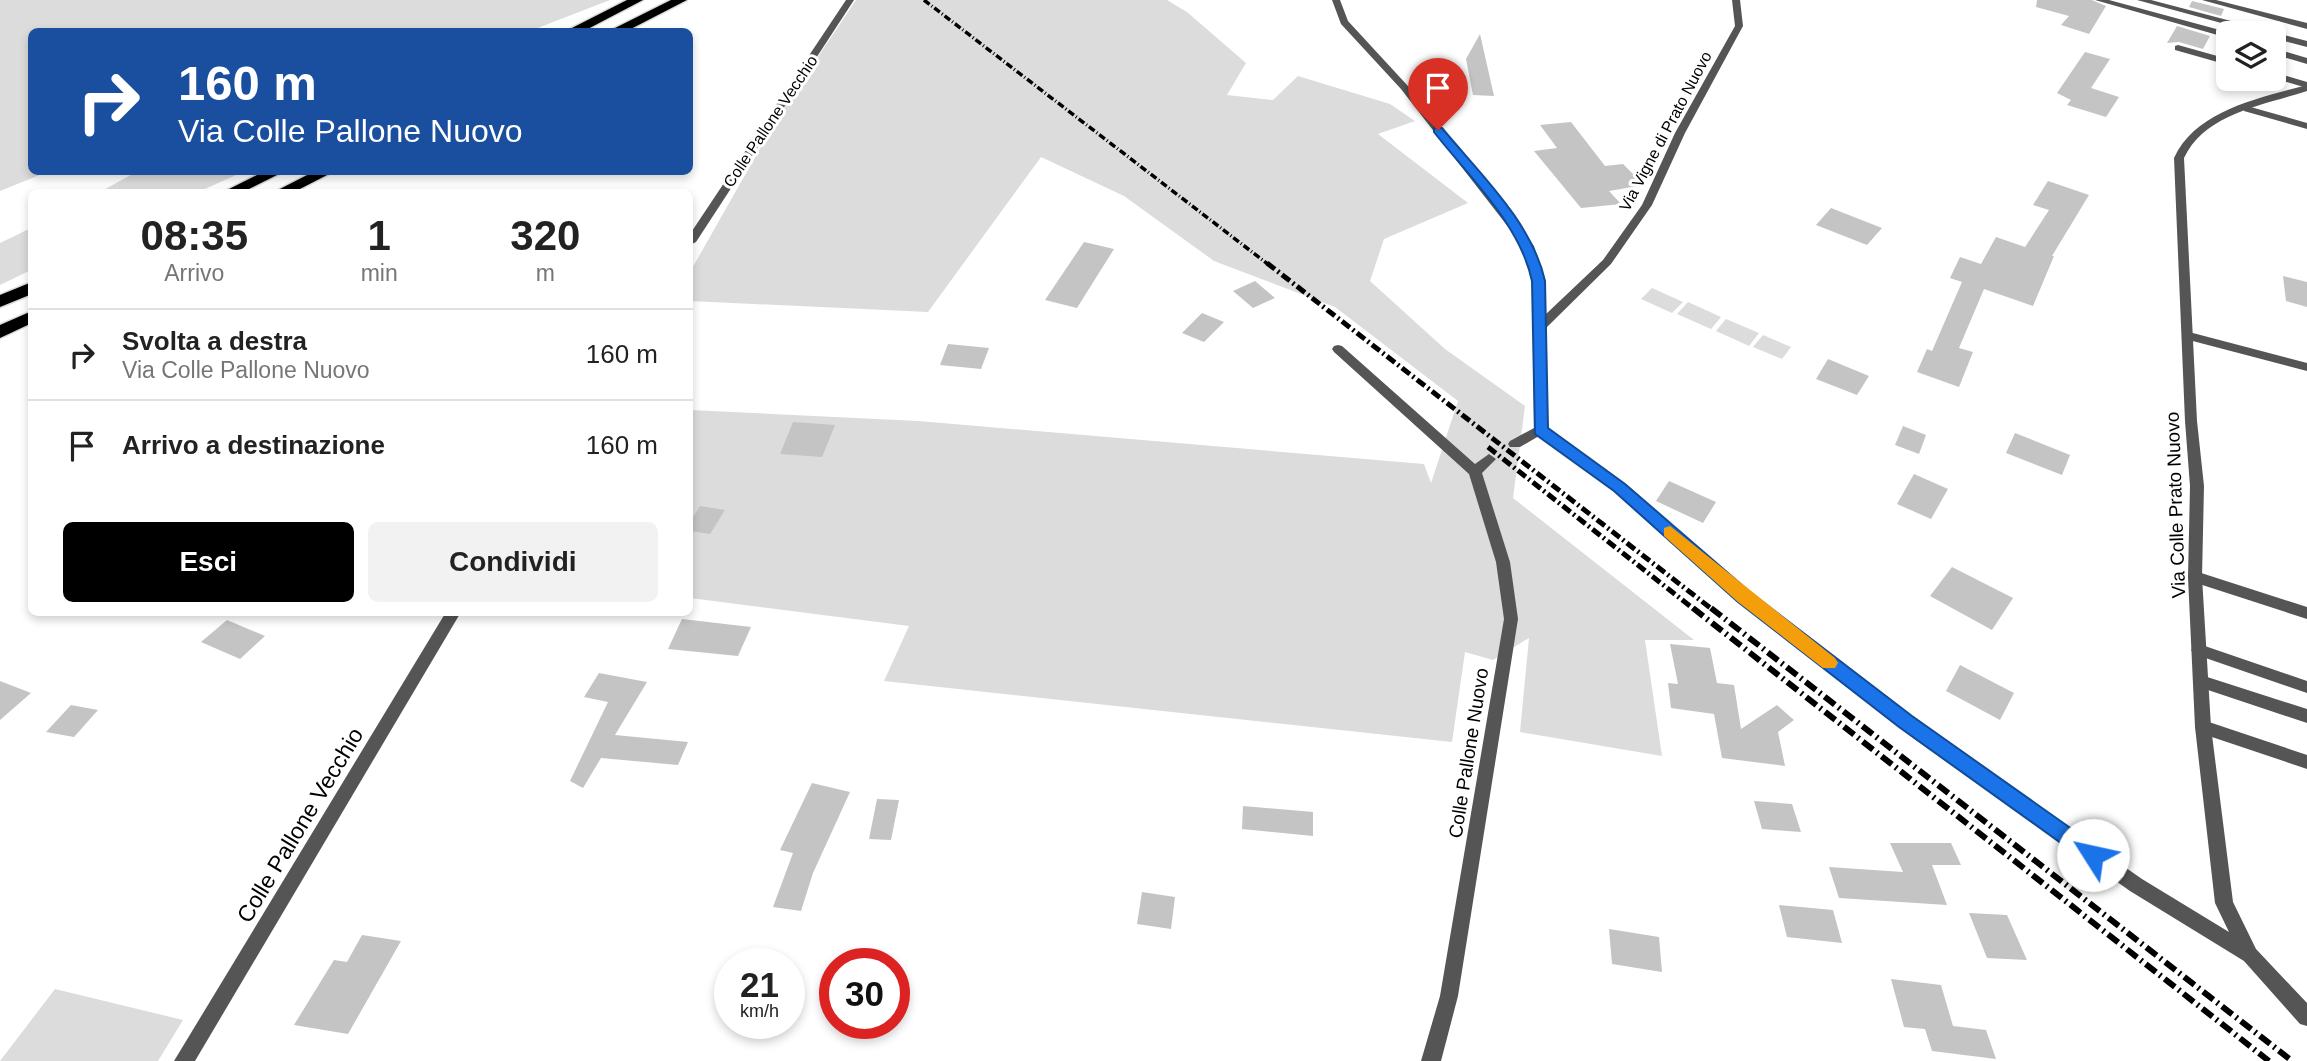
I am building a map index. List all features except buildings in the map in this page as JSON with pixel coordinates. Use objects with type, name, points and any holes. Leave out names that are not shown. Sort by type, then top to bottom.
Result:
[{"type":"highway","points":[[578,28],[637,0]]},
{"type":"highway","points":[[622,28],[681,0]]},
{"type":"highway","points":[[238,189],[268,175]]},
{"type":"highway","points":[[288,189],[319,175]]},
{"type":"highway","points":[[0,302],[28,289]]},
{"type":"highway","points":[[0,332],[28,318]]},
{"type":"street","name":"Colle Pallone Vecchio","points":[[693,237],[850,0]]},
{"type":"street","points":[[1336,0],[1344,22],[1404,87],[1528,246],[1539,281],[1540,430]]},
{"type":"street","name":"Via Vigne di Prato Nuovo","points":[[1539,328],[1607,262],[1647,205],[1680,133],[1738,26],[1736,0]]},
{"type":"street","points":[[2099,0],[2216,34]]},
{"type":"street","points":[[2141,0],[2221,21]]},
{"type":"street","points":[[2206,0],[2307,26]]},
{"type":"street","points":[[2130,12],[2216,34]]},
{"type":"street","points":[[2286,38],[2307,44]]},
{"type":"street","points":[[2178,48],[2216,59]]},
{"type":"street","points":[[2286,52],[2307,58]]},
{"type":"street","points":[[2286,79],[2307,86]]},
{"type":"street","name":"Via Colle Prato Nuovo","points":[[2307,86],[2199,129],[2182,146],[2179,158],[2191,421],[2197,486],[2195,577],[2203,727],[2224,903],[2250,955],[2307,1017]]},
{"type":"street","points":[[2247,109],[2307,126]]},
{"type":"street","points":[[2189,336],[2307,367]]},
{"type":"street","points":[[1338,349],[1475,472],[1489,459]]},
{"type":"street","points":[[1515,444],[1540,430]]},
{"type":"street","points":[[1540,430],[1619,488],[1744,597],[1922,735],[2136,885],[2250,955]]},
{"type":"street","name":"Colle Pallone Nuovo","points":[[1431,1061],[1449,996],[1511,619],[1503,562],[1475,472]]},
{"type":"street","points":[[2195,577],[2307,613]]},
{"type":"street","name":"Colle Pallone Vecchio","points":[[184,1061],[452,616]]},
{"type":"street","points":[[2199,650],[2307,687]]},
{"type":"street","points":[[2201,681],[2307,716]]},
{"type":"street","points":[[2203,727],[2307,762]]},
{"type":"shaded area","points":[[0,0],[610,0],[538,28],[28,28],[28,175],[40,175],[0,191]]},
{"type":"shaded area","points":[[856,0],[1167,0],[1187,12],[1246,63],[1227,95],[1273,100],[1298,76],[1390,104],[1415,121],[1378,134],[1468,203],[1384,239],[1370,281],[1445,349],[1525,406],[1513,498],[1694,640],[1645,640],[1662,756],[1520,732],[1529,638],[1493,660],[1465,652],[1452,742],[884,681],[909,626],[693,598],[693,410],[918,421],[1424,464],[1431,483],[1458,401],[1335,307],[1214,261],[1124,196],[1041,157],[928,312],[693,301],[693,267],[779,115]]},
{"type":"shaded area","points":[[131,175],[236,175],[205,189],[105,189]]},
{"type":"shaded area","points":[[28,229],[28,271],[0,285],[0,243]]},
{"type":"shaded area","points":[[1652,288],[1683,302],[1672,313],[1641,299]]},
{"type":"shaded area","points":[[1688,302],[1721,317],[1711,329],[1677,314]]},
{"type":"shaded area","points":[[1726,319],[1759,333],[1749,346],[1716,331]]},
{"type":"shaded area","points":[[1763,335],[1791,347],[1782,359],[1753,347]]},
{"type":"shaded area","points":[[55,989],[183,1020],[158,1061],[0,1061]]},
{"type":"tunnel","points":[[1489,459],[1515,444]]},
{"type":"railway","points":[[924,0],[1269,265]]},
{"type":"railway","points":[[1267,263],[1713,610]]},
{"type":"railway","points":[[1488,447],[1695,610]]},
{"type":"railway","points":[[1693,608],[2269,1061]]},
{"type":"railway","points":[[1711,608],[2292,1061]]},
{"type":"slow traffic","points":[[1670,532],[1744,597],[1829,663]]},
{"type":"route","points":[[1438,130],[1513,224],[1534,258],[1539,281],[1540,430],[1619,488],[1744,597],[1905,722],[2093,855]]}]
